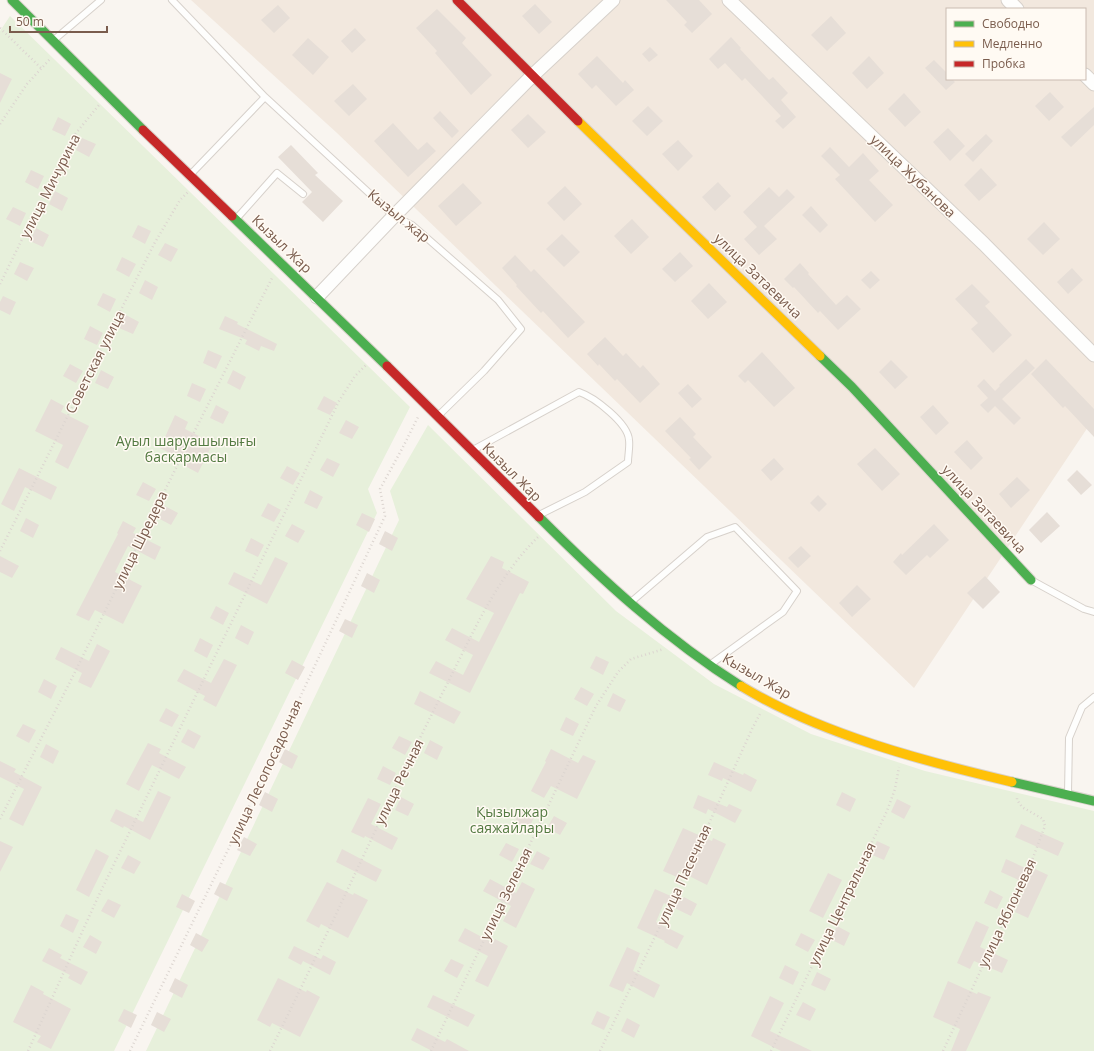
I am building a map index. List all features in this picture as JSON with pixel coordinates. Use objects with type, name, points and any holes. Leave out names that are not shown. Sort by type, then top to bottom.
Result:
[{"type":"main road","name":"Кызыл Жар","points":[[12,0],[375,354],[548,527],[630,603],[710,665],[768,700],[819,723],[875,744],[902,753],[1018,784],[1094,802]]},
{"type":"main road","name":"улица Затаевича","points":[[457,0],[532,76],[852,387],[1031,580]]},
{"type":"street","points":[[317,297],[394,216],[532,76],[613,0]]},
{"type":"street","name":"улица Жубанова","points":[[729,0],[984,244],[1094,355]]},
{"type":"street","points":[[1008,0],[1016,8]]},
{"type":"street","points":[[1086,76],[1094,84]]},
{"type":"lane","points":[[53,40],[101,0]]},
{"type":"lane","name":"Кызыл жар","points":[[172,0],[265,97],[394,216],[412,225],[498,300],[521,329],[484,371],[437,416]]},
{"type":"lane","points":[[190,175],[265,97]]},
{"type":"lane","points":[[236,219],[277,173],[303,194]]},
{"type":"lane","points":[[471,451],[579,392],[588,395],[621,422],[629,438],[628,462],[585,492],[537,516]]},
{"type":"lane","points":[[630,603],[707,537],[734,527],[797,591],[783,612],[710,665]]},
{"type":"lane","points":[[1031,580],[1084,609],[1094,612]]},
{"type":"lane","points":[[1068,795],[1069,738],[1082,707],[1094,697]]},
{"type":"path","points":[[0,28],[41,68]]},
{"type":"path","points":[[0,124],[27,84],[61,48]]},
{"type":"path","name":"улица Мичурина","points":[[0,284],[72,138],[96,107],[110,96]]},
{"type":"path","name":"Советская улица","points":[[0,551],[154,244],[180,200],[190,190],[190,175]]},
{"type":"path","name":"улица Шредера","points":[[0,819],[280,261]]},
{"type":"path","points":[[28,1051],[98,897],[339,401],[355,376],[375,354]]},
{"type":"path","name":"улица Лесопосадочная","points":[[130,1051],[243,819],[385,516],[380,489],[425,404]]},
{"type":"path","name":"улица Речная","points":[[270,1051],[421,735],[498,587],[530,544],[548,527]]},
{"type":"path","name":"улица Зеленая","points":[[431,1051],[596,706],[618,672],[631,659],[658,651],[679,642]]},
{"type":"path","name":"улица Пасечная","points":[[600,1051],[701,841],[752,729],[768,700]]},
{"type":"path","name":"улица Центральная","points":[[771,1051],[887,811],[895,789],[902,753]]},
{"type":"path","name":"улица Яблоневая","points":[[943,1051],[1031,863],[1045,826],[1043,819],[1022,806],[1017,800],[1018,784]]},
{"type":"shaded area","points":[[191,0],[1094,0],[1094,418],[914,688],[337,133]]},
{"type":"green space","name":"Ауыл шаруашылығы басқармасы","points":[[10,16],[410,407],[368,489],[377,513],[114,1051],[0,1051],[0,31]]},
{"type":"green space","name":"Қызылжар саяжайлары","points":[[428,425],[616,611],[714,684],[811,734],[925,771],[1094,811],[1094,1051],[146,1051],[399,520],[390,491]]},
{"type":"building","points":[[666,0],[699,0],[712,14],[692,33],[684,25],[687,22]]},
{"type":"building","points":[[535,4],[552,22],[539,34],[522,16]]},
{"type":"building","points":[[278,5],[290,18],[274,33],[261,20]]},
{"type":"building","points":[[437,9],[466,38],[462,43],[492,75],[471,95],[435,53],[437,51],[416,28]]},
{"type":"building","points":[[831,16],[846,33],[827,51],[811,35]]},
{"type":"building","points":[[355,28],[366,40],[352,53],[341,41]]},
{"type":"building","points":[[731,37],[741,48],[740,49],[769,80],[773,77],[788,93],[781,100],[796,117],[783,129],[775,121],[781,116],[745,78],[742,81],[725,63],[718,69],[709,59]]},
{"type":"building","points":[[308,38],[329,57],[313,75],[292,55]]},
{"type":"building","points":[[650,47],[658,55],[649,62],[642,54]]},
{"type":"building","points":[[597,56],[623,83],[625,80],[634,90],[616,106],[596,85],[592,89],[578,74]]},
{"type":"building","points":[[869,56],[884,73],[867,89],[852,73]]},
{"type":"building","points":[[934,60],[946,72],[946,80],[953,80],[955,82],[946,90],[925,68]]},
{"type":"building","points":[[0,73],[12,79],[0,103]]},
{"type":"building","points":[[353,84],[367,99],[349,116],[334,101]]},
{"type":"building","points":[[1050,92],[1064,107],[1049,121],[1035,106]]},
{"type":"building","points":[[904,93],[921,112],[905,127],[888,109]]},
{"type":"building","points":[[648,106],[663,121],[647,136],[632,121]]},
{"type":"building","points":[[1094,107],[1094,125],[1071,147],[1061,137]]},
{"type":"building","points":[[440,111],[459,131],[452,138],[433,118]]},
{"type":"building","points":[[528,114],[546,132],[528,148],[511,130]]},
{"type":"building","points":[[58,117],[71,124],[65,136],[52,130]]},
{"type":"building","points":[[393,123],[418,150],[427,142],[436,151],[408,177],[374,141]]},
{"type":"building","points":[[948,128],[965,146],[950,161],[933,142]]},
{"type":"building","points":[[986,134],[993,141],[973,162],[965,154]]},
{"type":"building","points":[[82,138],[96,144],[89,157],[76,150]]},
{"type":"building","points":[[678,140],[693,156],[678,171],[662,154]]},
{"type":"building","points":[[291,145],[318,173],[315,175],[343,201],[323,222],[302,202],[312,192],[278,157]]},
{"type":"building","points":[[830,147],[849,167],[863,153],[879,171],[869,180],[893,205],[875,222],[835,179],[840,175],[821,156]]},
{"type":"building","points":[[981,168],[997,185],[979,201],[964,185]]},
{"type":"building","points":[[31,170],[44,176],[38,189],[25,182]]},
{"type":"building","points":[[718,182],[731,196],[715,211],[702,197]]},
{"type":"building","points":[[463,183],[482,203],[456,226],[438,206]]},
{"type":"building","points":[[565,186],[582,204],[564,221],[547,203]]},
{"type":"building","points":[[769,187],[779,197],[787,189],[795,197],[764,226],[777,239],[759,255],[744,239],[757,227],[743,212]]},
{"type":"building","points":[[55,191],[68,198],[62,211],[49,204]]},
{"type":"building","points":[[811,206],[828,225],[820,233],[802,215]]},
{"type":"building","points":[[13,207],[26,213],[20,226],[6,219]]},
{"type":"building","points":[[632,219],[649,237],[631,254],[614,236]]},
{"type":"building","points":[[1044,222],[1060,239],[1043,255],[1027,239]]},
{"type":"building","points":[[138,225],[151,231],[145,244],[132,237]]},
{"type":"building","points":[[36,228],[49,235],[43,247],[30,241]]},
{"type":"building","points":[[562,234],[580,252],[564,267],[546,249]]},
{"type":"building","points":[[165,243],[178,249],[171,262],[158,255]]},
{"type":"building","points":[[680,252],[693,266],[675,282],[662,269]]},
{"type":"building","points":[[515,255],[531,272],[534,269],[585,322],[568,338],[543,311],[541,313],[516,286],[517,285],[502,268]]},
{"type":"building","points":[[122,257],[136,264],[129,277],[116,270]]},
{"type":"building","points":[[20,262],[34,268],[27,281],[14,274]]},
{"type":"building","points":[[800,263],[836,305],[847,295],[861,309],[838,330],[820,311],[818,313],[794,287],[793,288],[784,279]]},
{"type":"building","points":[[1072,268],[1083,280],[1068,294],[1057,282]]},
{"type":"building","points":[[871,271],[880,280],[870,289],[861,280]]},
{"type":"building","points":[[145,280],[158,287],[152,300],[139,293]]},
{"type":"building","points":[[709,283],[727,302],[708,319],[691,301]]},
{"type":"building","points":[[972,284],[990,302],[985,306],[1012,335],[993,353],[971,329],[978,323],[955,299]]},
{"type":"building","points":[[103,293],[116,299],[110,312],[97,305]]},
{"type":"building","points":[[3,296],[16,302],[10,315],[0,310],[0,302]]},
{"type":"building","points":[[126,315],[139,322],[133,334],[119,328]]},
{"type":"building","points":[[225,316],[238,322],[237,324],[277,344],[274,351],[261,346],[259,351],[245,344],[247,340],[219,329]]},
{"type":"building","points":[[90,326],[103,333],[97,345],[84,339]]},
{"type":"building","points":[[605,337],[623,356],[626,353],[640,368],[643,365],[660,384],[640,403],[617,379],[615,381],[587,354]]},
{"type":"building","points":[[208,350],[222,356],[216,369],[203,363]]},
{"type":"building","points":[[762,352],[795,388],[774,407],[748,380],[745,383],[738,376]]},
{"type":"building","points":[[1026,359],[1035,368],[1002,399],[1021,418],[1014,425],[995,406],[988,413],[980,405],[988,398],[977,386],[984,379],[995,391],[1000,386],[999,385]]},
{"type":"building","points":[[1046,359],[1094,409],[1094,437],[1065,406],[1063,408],[1031,374]]},
{"type":"building","points":[[891,360],[908,377],[895,389],[879,372]]},
{"type":"building","points":[[70,364],[83,371],[76,383],[63,376]]},
{"type":"building","points":[[101,370],[114,377],[108,389],[95,383]]},
{"type":"building","points":[[233,370],[246,377],[240,390],[227,383]]},
{"type":"building","points":[[192,383],[206,389],[200,402],[187,396]]},
{"type":"building","points":[[688,384],[702,399],[692,408],[678,393]]},
{"type":"building","points":[[324,396],[337,403],[330,415],[317,409]]},
{"type":"building","points":[[51,399],[64,406],[61,412],[89,426],[68,469],[55,462],[63,445],[35,431]]},
{"type":"building","points":[[216,405],[229,412],[223,424],[210,418]]},
{"type":"building","points":[[933,405],[949,423],[936,435],[920,417]]},
{"type":"building","points":[[175,415],[188,422],[185,429],[213,443],[198,473],[185,466],[187,462],[160,448]]},
{"type":"building","points":[[680,417],[696,434],[693,437],[712,457],[699,470],[689,459],[691,458],[665,431]]},
{"type":"building","points":[[346,420],[359,427],[352,439],[339,433]]},
{"type":"building","points":[[967,440],[983,458],[971,470],[954,452]]},
{"type":"building","points":[[875,448],[900,474],[882,491],[857,464]]},
{"type":"building","points":[[327,458],[340,464],[333,477],[320,470]]},
{"type":"building","points":[[774,458],[784,469],[771,481],[761,470]]},
{"type":"building","points":[[287,466],[300,473],[293,485],[280,478]]},
{"type":"building","points":[[19,468],[57,487],[51,500],[25,487],[14,511],[1,504]]},
{"type":"building","points":[[1077,470],[1092,485],[1081,495],[1067,480]]},
{"type":"building","points":[[1017,477],[1030,490],[1011,508],[999,494]]},
{"type":"building","points":[[143,482],[156,489],[149,501],[136,495]]},
{"type":"building","points":[[310,490],[323,497],[317,509],[304,503]]},
{"type":"building","points":[[818,495],[827,504],[819,512],[810,503]]},
{"type":"building","points":[[268,503],[281,510],[274,522],[261,516]]},
{"type":"building","points":[[165,506],[178,513],[171,525],[158,518]]},
{"type":"building","points":[[1047,512],[1060,526],[1041,543],[1029,530]]},
{"type":"building","points":[[362,513],[375,519],[369,532],[356,525]]},
{"type":"building","points":[[26,518],[39,525],[33,538],[20,531]]},
{"type":"building","points":[[123,521],[136,528],[133,533],[161,547],[155,560],[128,546],[115,572],[142,586],[123,624],[95,610],[89,621],[76,615],[118,534],[117,533]]},
{"type":"building","points":[[292,524],[305,531],[298,543],[285,536]]},
{"type":"building","points":[[934,524],[949,540],[930,558],[927,555],[906,575],[893,562]]},
{"type":"building","points":[[385,531],[398,538],[392,551],[379,544]]},
{"type":"building","points":[[251,538],[264,545],[258,557],[245,551]]},
{"type":"building","points":[[801,546],[811,556],[798,568],[788,558]]},
{"type":"building","points":[[0,556],[19,566],[12,578],[0,572]]},
{"type":"building","points":[[491,556],[504,562],[502,568],[529,582],[523,594],[520,593],[470,693],[429,673],[436,661],[463,675],[473,655],[445,640],[452,628],[479,642],[494,613],[466,599]]},
{"type":"building","points":[[275,557],[288,563],[267,604],[228,584],[234,572],[261,585]]},
{"type":"building","points":[[367,573],[380,580],[374,593],[361,586]]},
{"type":"building","points":[[985,576],[1000,592],[983,609],[967,593]]},
{"type":"building","points":[[857,585],[871,599],[852,617],[839,603]]},
{"type":"building","points":[[216,606],[229,613],[223,625],[210,618]]},
{"type":"building","points":[[345,619],[358,625],[352,638],[339,631]]},
{"type":"building","points":[[241,625],[254,632],[248,645],[235,638]]},
{"type":"building","points":[[200,638],[213,645],[207,658],[194,651]]},
{"type":"building","points":[[97,644],[110,651],[91,688],[78,682],[82,673],[55,659],[61,647],[89,661]]},
{"type":"building","points":[[596,656],[609,662],[603,675],[590,668]]},
{"type":"building","points":[[224,659],[237,665],[216,707],[203,700],[205,696],[177,681],[184,669],[211,683]]},
{"type":"building","points":[[292,660],[305,667],[298,680],[285,673]]},
{"type":"building","points":[[44,679],[57,686],[51,699],[38,692]]},
{"type":"building","points":[[581,687],[594,694],[587,706],[574,699]]},
{"type":"building","points":[[420,691],[461,712],[454,724],[414,704]]},
{"type":"building","points":[[613,693],[626,700],[620,712],[607,706]]},
{"type":"building","points":[[166,708],[179,715],[172,727],[159,721]]},
{"type":"building","points":[[566,717],[579,724],[573,736],[560,730]]},
{"type":"building","points":[[23,724],[36,730],[29,743],[16,736]]},
{"type":"building","points":[[188,729],[201,736],[194,749],[181,742]]},
{"type":"building","points":[[399,736],[412,742],[405,755],[392,748]]},
{"type":"building","points":[[430,740],[443,747],[437,760],[424,753]]},
{"type":"building","points":[[148,743],[161,749],[159,753],[186,767],[179,779],[152,765],[139,791],[126,784]]},
{"type":"building","points":[[46,744],[59,751],[53,764],[40,757]]},
{"type":"building","points":[[285,749],[298,756],[292,769],[279,762]]},
{"type":"building","points":[[551,749],[578,763],[583,755],[596,761],[577,799],[551,786],[544,798],[531,791]]},
{"type":"building","points":[[0,761],[16,769],[14,772],[42,787],[23,826],[9,819],[24,789],[0,777]]},
{"type":"building","points":[[714,762],[743,775],[744,773],[757,780],[751,792],[723,778],[722,781],[708,775]]},
{"type":"building","points":[[383,766],[396,773],[390,785],[377,779]]},
{"type":"building","points":[[158,791],[171,797],[150,840],[124,826],[123,828],[110,821],[116,809],[143,822]]},
{"type":"building","points":[[265,792],[278,799],[272,812],[259,805]]},
{"type":"building","points":[[842,792],[856,799],[850,812],[836,805]]},
{"type":"building","points":[[698,795],[727,807],[729,804],[742,810],[735,823],[708,809],[706,814],[693,808]]},
{"type":"building","points":[[401,797],[414,804],[408,816],[395,810]]},
{"type":"building","points":[[368,798],[381,804],[371,824],[398,838],[392,850],[365,836],[364,838],[351,832]]},
{"type":"building","points":[[897,799],[911,806],[904,819],[891,812]]},
{"type":"building","points":[[521,809],[535,816],[528,829],[515,822]]},
{"type":"building","points":[[554,816],[567,823],[560,835],[547,828]]},
{"type":"building","points":[[1021,824],[1064,843],[1058,856],[1015,837]]},
{"type":"building","points":[[683,828],[712,841],[713,838],[726,844],[707,885],[679,871],[677,877],[663,871]]},
{"type":"building","points":[[244,837],[257,844],[250,856],[237,850]]},
{"type":"building","points":[[0,841],[13,847],[0,872]]},
{"type":"building","points":[[877,841],[890,847],[884,860],[870,854]]},
{"type":"building","points":[[506,843],[519,849],[512,862],[499,855]]},
{"type":"building","points":[[96,849],[109,856],[89,897],[76,890]]},
{"type":"building","points":[[342,849],[382,870],[376,882],[336,862]]},
{"type":"building","points":[[537,851],[550,858],[543,870],[530,864]]},
{"type":"building","points":[[128,855],[141,862],[134,874],[121,868]]},
{"type":"building","points":[[1006,859],[1034,872],[1035,869],[1048,875],[1028,918],[1015,912],[1027,884],[1001,872]]},
{"type":"building","points":[[828,873],[842,880],[823,918],[809,911]]},
{"type":"building","points":[[490,879],[516,893],[522,882],[535,889],[516,928],[503,921],[511,906],[483,891]]},
{"type":"building","points":[[220,882],[233,888],[227,901],[214,894]]},
{"type":"building","points":[[327,882],[353,895],[354,893],[368,900],[348,938],[321,924],[319,928],[306,921]]},
{"type":"building","points":[[655,889],[682,901],[684,897],[697,904],[691,916],[664,903],[656,922],[684,936],[677,949],[664,942],[665,941],[637,928]]},
{"type":"building","points":[[990,890],[1003,897],[997,909],[984,903]]},
{"type":"building","points":[[182,894],[195,901],[189,913],[176,907]]},
{"type":"building","points":[[108,899],[121,905],[114,918],[101,911]]},
{"type":"building","points":[[66,914],[79,920],[73,933],[60,926]]},
{"type":"building","points":[[976,921],[989,927],[980,947],[1008,960],[1002,973],[974,961],[970,969],[957,963]]},
{"type":"building","points":[[837,926],[850,933],[844,946],[830,939]]},
{"type":"building","points":[[465,928],[493,943],[495,939],[508,946],[488,987],[475,981],[488,956],[458,941]]},
{"type":"building","points":[[196,933],[209,940],[202,952],[190,945]]},
{"type":"building","points":[[801,933],[815,940],[808,952],[795,945]]},
{"type":"building","points":[[90,935],[102,942],[96,954],[83,947]]},
{"type":"building","points":[[294,946],[321,959],[323,955],[336,962],[330,975],[303,961],[301,965],[288,958]]},
{"type":"building","points":[[627,947],[640,953],[633,971],[660,985],[654,998],[627,983],[623,992],[609,986]]},
{"type":"building","points":[[49,948],[62,955],[60,958],[88,972],[81,985],[68,978],[70,975],[42,961]]},
{"type":"building","points":[[451,959],[464,965],[457,978],[444,971]]},
{"type":"building","points":[[785,965],[799,972],[793,985],[779,978]]},
{"type":"building","points":[[817,972],[831,979],[825,991],[811,985]]},
{"type":"building","points":[[175,978],[188,985],[182,998],[169,991]]},
{"type":"building","points":[[278,978],[306,992],[307,990],[320,997],[300,1037],[272,1023],[270,1027],[257,1020]]},
{"type":"building","points":[[948,981],[977,994],[978,992],[991,997],[966,1051],[951,1051],[960,1029],[933,1017]]},
{"type":"building","points":[[31,985],[44,992],[43,994],[71,1009],[51,1049],[37,1042],[41,1036],[13,1022]]},
{"type":"building","points":[[433,995],[475,1015],[468,1027],[427,1007]]},
{"type":"building","points":[[770,996],[784,1003],[770,1031],[812,1051],[781,1051],[751,1036]]},
{"type":"building","points":[[803,1002],[816,1009],[810,1021],[796,1015]]},
{"type":"building","points":[[124,1009],[137,1015],[131,1028],[118,1021]]},
{"type":"building","points":[[597,1011],[610,1017],[604,1030],[591,1024]]},
{"type":"building","points":[[157,1012],[171,1019],[164,1032],[151,1025]]},
{"type":"building","points":[[627,1018],[640,1025],[634,1038],[621,1031]]},
{"type":"building","points":[[417,1028],[445,1042],[447,1039],[469,1051],[432,1051],[411,1040]]},
{"type":"traffic: fast","points":[[12,0],[143,130]]},
{"type":"traffic: fast","points":[[232,216],[387,366]]},
{"type":"traffic: fast","points":[[820,356],[852,387],[1031,580]]},
{"type":"traffic: fast","points":[[539,517],[586,563],[660,628],[713,668],[741,686]]},
{"type":"traffic: fast","points":[[1012,782],[1094,801]]},
{"type":"traffic: slow","points":[[578,121],[820,356]]},
{"type":"traffic: slow","points":[[741,686],[772,703],[838,732],[908,755],[1012,782]]},
{"type":"traffic: jam","points":[[457,0],[578,121]]},
{"type":"traffic: jam","points":[[143,130],[232,216]]},
{"type":"traffic: jam","points":[[387,366],[539,517]]}]
